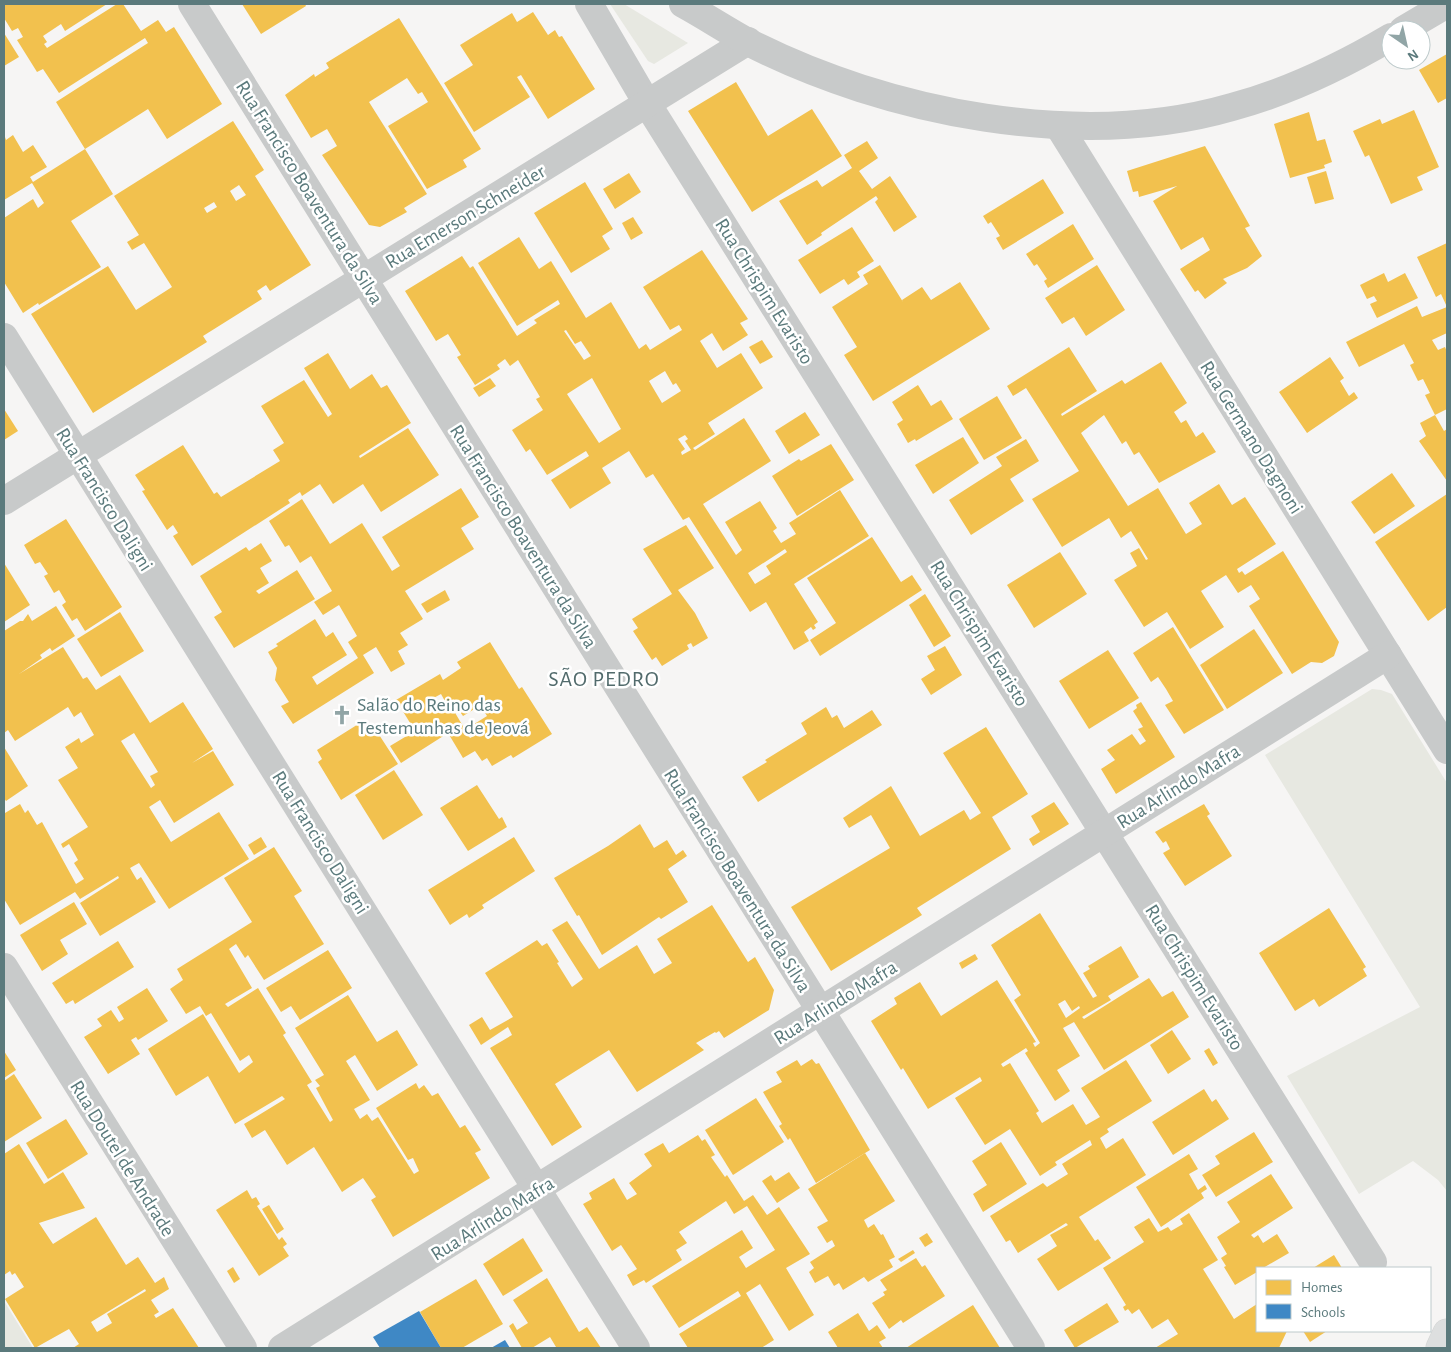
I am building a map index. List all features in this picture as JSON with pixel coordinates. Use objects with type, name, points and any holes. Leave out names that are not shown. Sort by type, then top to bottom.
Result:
[{"type":"main road","points":[[1440,1348],[1447,1333]]},
{"type":"street","name":"Rua Francisco Boaventura da Silva","points":[[192,4],[1031,1348]]},
{"type":"street","name":"Rua Chrispim Evaristo","points":[[589,4],[648,105],[1106,832],[1373,1262]]},
{"type":"street","points":[[683,4],[748,42],[837,79],[934,108],[1001,120],[1058,125],[1166,121],[1232,107],[1309,80],[1381,42]]},
{"type":"street","points":[[1420,20],[1447,4]]},
{"type":"street","name":"Rua Emerson Schneider","points":[[4,501],[748,42]]},
{"type":"street","name":"Rua Germano Dagnoni","points":[[1058,125],[1447,750]]},
{"type":"street","name":"Rua Francisco Daligni","points":[[4,337],[636,1348]]},
{"type":"street","name":"Rua Arlindo Mafra","points":[[282,1348],[1388,655]]},
{"type":"street","name":"Rua Doutel de Andrade","points":[[4,967],[243,1348]]},
{"type":"shaded area","points":[[610,4],[624,4],[688,43],[654,64],[648,61]]},
{"type":"shaded area","points":[[1372,689],[1392,694],[1447,783],[1447,1191],[1438,1180],[1413,1161],[1359,1194],[1287,1076],[1420,1007],[1265,755]]},
{"type":"shaded area","points":[[4,1301],[33,1348],[4,1348]]},
{"type":"building: Homes","points":[[4,4],[107,4],[65,31],[61,24],[43,36],[47,42],[44,44],[47,48],[117,4],[123,4],[141,31],[158,20],[166,32],[174,27],[222,104],[167,139],[148,109],[85,149],[56,102],[148,43],[145,38],[59,93],[43,69],[37,72],[17,40],[23,37],[18,28],[12,31],[4,18]]},
{"type":"building: Homes","points":[[242,4],[305,4],[306,6],[261,34]]},
{"type":"building: Homes","points":[[533,12],[548,35],[555,30],[559,37],[562,36],[595,89],[548,119],[521,75],[517,77],[530,97],[474,132],[444,83],[473,65],[460,45],[512,13],[517,22]]},
{"type":"building: Homes","points":[[399,18],[481,149],[463,160],[467,167],[427,189],[388,126],[428,102],[422,92],[418,94],[407,78],[369,102],[427,194],[404,208],[407,212],[380,227],[369,225],[322,155],[337,146],[327,129],[311,138],[285,95],[314,74],[315,77],[329,68],[326,63]]},
{"type":"building: Homes","points":[[4,33],[19,57],[4,66]]},
{"type":"building: Homes","points":[[1447,54],[1447,98],[1438,103],[1419,70],[1431,70],[1431,63]]},
{"type":"building: Homes","points":[[736,82],[768,136],[812,109],[842,156],[752,212],[688,111]]},
{"type":"building: Homes","points":[[1414,110],[1439,167],[1417,177],[1423,190],[1391,204],[1369,155],[1365,157],[1353,131],[1380,119],[1382,124]]},
{"type":"building: Homes","points":[[1309,112],[1317,141],[1325,139],[1332,162],[1324,165],[1325,168],[1290,178],[1274,124]]},
{"type":"building: Homes","points":[[233,121],[264,170],[255,176],[311,265],[270,291],[266,285],[257,291],[262,299],[203,336],[207,342],[93,413],[31,314],[108,266],[136,310],[172,287],[144,243],[132,250],[127,242],[139,235],[114,196]],"holes":[[[239,185],[246,195],[236,201],[230,191]],[[214,202],[217,207],[207,213],[204,208]]]},
{"type":"building: Homes","points":[[4,134],[6,140],[13,135],[23,152],[33,145],[47,167],[30,177],[33,182],[85,149],[113,194],[71,221],[101,267],[23,313],[4,282],[4,218],[33,199],[38,208],[44,203],[32,183],[4,200]]},
{"type":"building: Homes","points":[[867,141],[878,158],[859,171],[872,189],[890,176],[917,217],[894,232],[875,202],[878,199],[876,196],[821,233],[822,235],[807,245],[779,201],[817,180],[822,187],[852,168],[844,155]]},
{"type":"building: Homes","points":[[1205,146],[1250,226],[1245,228],[1262,256],[1247,268],[1223,279],[1227,283],[1205,299],[1198,290],[1195,292],[1180,269],[1210,250],[1203,237],[1181,250],[1153,201],[1177,186],[1139,197],[1138,191],[1133,192],[1127,171]]},
{"type":"building: Homes","points":[[1326,171],[1334,199],[1315,204],[1307,177]]},
{"type":"building: Homes","points":[[629,173],[641,192],[615,209],[603,189]]},
{"type":"building: Homes","points":[[1043,179],[1064,213],[1003,250],[996,238],[1000,236],[991,222],[988,224],[983,216]]},
{"type":"building: Homes","points":[[585,182],[613,229],[602,236],[610,249],[571,273],[534,213]]},
{"type":"building: Homes","points":[[633,217],[643,233],[631,240],[622,223]]},
{"type":"building: Homes","points":[[1073,224],[1094,259],[1048,288],[1044,281],[1047,279],[1037,264],[1034,266],[1026,254]]},
{"type":"building: Homes","points":[[852,227],[874,261],[857,272],[860,277],[848,285],[844,279],[820,294],[798,260]]},
{"type":"building: Homes","points":[[519,237],[539,269],[551,261],[586,318],[611,302],[639,349],[646,344],[650,350],[682,330],[679,325],[670,330],[643,287],[702,250],[748,319],[740,323],[748,335],[723,351],[712,333],[700,341],[717,368],[741,353],[763,388],[708,423],[715,434],[693,448],[695,450],[744,418],[771,461],[703,504],[736,555],[742,550],[725,522],[760,501],[777,528],[773,531],[781,543],[796,534],[789,523],[840,490],[869,536],[794,584],[818,622],[814,625],[816,628],[813,630],[811,627],[804,632],[809,641],[794,650],[766,602],[750,612],[689,517],[683,520],[653,474],[646,478],[629,451],[602,468],[611,483],[570,509],[551,480],[589,456],[586,451],[547,475],[530,449],[526,452],[512,430],[543,410],[536,399],[540,397],[518,360],[510,366],[505,359],[497,365],[500,369],[475,385],[457,357],[461,355],[448,334],[436,341],[405,291],[462,256],[470,268],[473,266],[517,336],[537,323],[534,320],[560,304],[558,300],[517,326],[478,263]],"holes":[[[566,330],[575,344],[581,341],[591,356],[584,360],[564,331]],[[665,371],[673,385],[676,383],[681,391],[662,403],[649,381]],[[592,378],[621,429],[599,443],[567,394]],[[685,435],[688,439],[685,441],[691,450],[682,455],[681,452],[685,449],[678,439]],[[785,549],[787,552],[766,566],[771,574],[755,584],[748,573]]]},
{"type":"building: Homes","points":[[1447,243],[1447,307],[1441,294],[1436,297],[1417,257]]},
{"type":"building: Homes","points":[[880,265],[903,302],[902,300],[922,287],[931,300],[960,282],[990,329],[873,401],[844,355],[857,347],[832,307],[868,284],[863,275]]},
{"type":"building: Homes","points":[[1097,265],[1125,310],[1086,336],[1074,317],[1062,324],[1045,298]]},
{"type":"building: Homes","points":[[1384,273],[1388,282],[1405,273],[1418,298],[1377,318],[1370,304],[1377,301],[1374,296],[1367,299],[1360,285]]},
{"type":"building: Homes","points":[[1417,306],[1422,317],[1447,307],[1447,333],[1432,340],[1438,350],[1445,347],[1447,352],[1447,409],[1435,415],[1425,395],[1430,393],[1423,379],[1418,381],[1410,365],[1414,363],[1404,344],[1359,367],[1346,342]]},
{"type":"building: Homes","points":[[762,340],[773,357],[760,364],[749,347]]},
{"type":"building: Homes","points":[[1069,347],[1097,391],[1061,414],[1062,416],[1122,380],[1125,384],[1161,362],[1187,403],[1174,412],[1181,423],[1186,420],[1196,437],[1203,432],[1216,452],[1159,483],[1139,452],[1134,455],[1126,441],[1122,444],[1104,415],[1081,433],[1128,506],[1158,488],[1186,534],[1202,524],[1189,503],[1219,484],[1232,505],[1245,497],[1276,544],[1237,569],[1239,573],[1242,571],[1245,575],[1283,551],[1339,642],[1334,656],[1322,663],[1311,662],[1292,674],[1249,606],[1260,599],[1251,585],[1238,593],[1226,575],[1201,591],[1224,627],[1190,649],[1167,612],[1144,627],[1114,580],[1137,566],[1130,553],[1139,548],[1146,560],[1148,559],[1131,531],[1121,538],[1109,518],[1062,547],[1032,499],[1079,471],[1026,388],[1013,396],[1007,386]]},
{"type":"building: Homes","points":[[328,353],[350,389],[372,374],[381,388],[387,385],[411,423],[359,456],[360,458],[408,428],[439,475],[381,512],[363,484],[333,504],[320,484],[302,496],[300,492],[288,500],[290,503],[192,566],[173,536],[178,533],[173,525],[167,530],[142,491],[145,490],[135,475],[183,445],[214,494],[217,492],[221,497],[280,461],[273,450],[284,443],[261,406],[304,380],[328,417],[332,414],[304,368]]},
{"type":"building: Homes","points":[[1330,357],[1344,378],[1340,381],[1349,396],[1354,392],[1358,398],[1307,433],[1279,392]]},
{"type":"building: Homes","points":[[490,378],[496,386],[479,397],[473,388]]},
{"type":"building: Homes","points":[[918,385],[931,406],[941,400],[953,419],[916,441],[915,439],[908,443],[897,424],[903,420],[892,402]]},
{"type":"building: Homes","points":[[997,396],[1022,438],[984,460],[959,419]]},
{"type":"building: Homes","points":[[4,409],[18,431],[4,440]]},
{"type":"building: Homes","points":[[805,412],[820,435],[789,454],[775,431]]},
{"type":"building: Homes","points":[[1435,415],[1444,431],[1447,429],[1447,481],[1419,441],[1426,436],[1420,423]]},
{"type":"building: Homes","points":[[963,437],[979,463],[933,494],[915,465]]},
{"type":"building: Homes","points":[[1026,439],[1039,461],[1010,479],[1024,501],[971,535],[949,500],[1002,466],[996,457]]},
{"type":"building: Homes","points":[[831,444],[854,480],[797,516],[772,476],[799,459],[801,461]]},
{"type":"building: Homes","points":[[1392,473],[1415,506],[1374,534],[1351,502]]},
{"type":"building: Homes","points":[[461,488],[479,517],[461,528],[474,549],[405,591],[423,619],[400,633],[408,645],[398,651],[405,664],[391,672],[376,647],[363,655],[374,673],[293,724],[281,706],[289,702],[275,680],[277,668],[268,652],[278,646],[276,644],[315,619],[326,637],[333,632],[347,655],[312,677],[317,685],[358,658],[348,642],[357,636],[339,605],[323,615],[314,602],[332,591],[311,556],[300,563],[289,545],[285,547],[269,521],[302,499],[330,544],[362,523],[392,571],[400,566],[382,537]]},
{"type":"building: Homes","points":[[1447,494],[1447,607],[1428,621],[1375,542]]},
{"type":"building: Homes","points":[[66,519],[122,607],[85,631],[77,618],[72,621],[62,605],[66,602],[59,590],[54,593],[44,576],[48,574],[40,562],[35,564],[24,545]]},
{"type":"building: Homes","points":[[686,525],[714,568],[678,590],[695,613],[708,638],[693,647],[691,643],[687,645],[689,649],[662,666],[656,657],[652,660],[633,631],[638,628],[632,619],[672,594],[643,549]]},
{"type":"building: Homes","points":[[872,537],[901,582],[912,575],[922,590],[820,656],[810,640],[836,623],[807,578]]},
{"type":"building: Homes","points":[[261,543],[272,561],[260,568],[269,583],[256,591],[259,594],[297,570],[315,599],[234,648],[214,617],[222,612],[200,576],[246,547],[249,551]]},
{"type":"building: Homes","points":[[1060,552],[1087,594],[1034,628],[1007,585]]},
{"type":"building: Homes","points":[[4,563],[30,605],[4,622]]},
{"type":"building: Homes","points":[[445,590],[450,600],[427,613],[421,604]]},
{"type":"building: Homes","points":[[925,594],[951,636],[934,647],[909,605]]},
{"type":"building: Homes","points":[[56,606],[75,636],[52,651],[50,648],[40,655],[42,658],[19,674],[63,647],[83,679],[87,677],[96,690],[120,675],[150,723],[183,702],[213,749],[192,763],[213,751],[234,785],[174,823],[160,800],[149,807],[171,842],[219,812],[249,859],[169,909],[139,863],[130,868],[137,880],[141,877],[156,902],[100,936],[80,903],[119,878],[118,876],[80,899],[75,892],[20,925],[4,899],[4,811],[5,813],[20,804],[25,813],[28,810],[37,825],[42,822],[76,884],[84,879],[74,863],[78,860],[69,844],[63,848],[61,844],[88,827],[58,780],[78,768],[65,747],[79,738],[81,743],[94,735],[81,712],[74,717],[68,707],[15,741],[8,730],[4,733],[4,631],[23,621],[28,614],[32,621]],"holes":[[[134,733],[158,772],[150,776],[155,785],[151,788],[121,741]]]},
{"type":"building: Homes","points":[[120,612],[144,651],[101,677],[77,639]]},
{"type":"building: Homes","points":[[1173,627],[1224,710],[1184,734],[1165,705],[1173,701],[1166,689],[1158,677],[1151,682],[1133,653]]},
{"type":"building: Homes","points":[[1254,629],[1283,673],[1227,709],[1200,665]]},
{"type":"building: Homes","points":[[490,642],[519,689],[522,687],[552,734],[513,758],[511,755],[492,766],[487,758],[482,761],[475,751],[463,758],[448,733],[401,763],[390,746],[415,731],[396,700],[440,674],[443,680],[461,668],[457,662]],"holes":[[[441,694],[446,703],[434,710],[428,701]],[[484,703],[487,709],[484,711],[487,716],[468,728],[474,736],[470,738],[454,711],[458,709],[463,716]]]},
{"type":"building: Homes","points":[[945,646],[962,675],[931,695],[921,679],[935,670],[927,656]]},
{"type":"building: Homes","points":[[1108,650],[1139,698],[1089,729],[1059,681]]},
{"type":"building: Homes","points":[[1141,702],[1175,757],[1116,794],[1101,769],[1115,760],[1107,750],[1132,734],[1140,745],[1146,741],[1138,729],[1143,727],[1133,711],[1137,708],[1136,705]]},
{"type":"building: Homes","points":[[826,707],[832,718],[837,715],[844,728],[872,710],[882,725],[758,802],[742,777],[807,734],[801,723]]},
{"type":"building: Homes","points":[[360,723],[366,732],[374,727],[398,764],[341,800],[318,762],[322,759],[317,750]]},
{"type":"building: Homes","points":[[986,727],[1028,794],[992,817],[1011,849],[917,908],[922,915],[831,971],[791,907],[890,848],[871,815],[849,828],[843,818],[891,786],[920,836],[964,810],[970,820],[981,813],[943,753]]},
{"type":"building: Homes","points":[[4,747],[28,786],[6,801],[4,798]]},
{"type":"building: Homes","points":[[394,770],[423,815],[383,840],[355,795]]},
{"type":"building: Homes","points":[[477,785],[499,819],[502,817],[507,827],[468,851],[440,808]]},
{"type":"building: Homes","points":[[1054,802],[1069,824],[1033,846],[1029,839],[1040,832],[1031,816]]},
{"type":"building: Homes","points":[[1204,804],[1210,814],[1207,816],[1232,856],[1185,886],[1163,853],[1170,849],[1166,841],[1163,843],[1155,832]]},
{"type":"building: Homes","points":[[640,824],[654,848],[667,840],[676,855],[683,850],[687,856],[668,869],[688,902],[661,919],[659,917],[602,955],[579,915],[577,916],[554,878],[608,846]]},
{"type":"building: Homes","points":[[261,837],[267,847],[254,855],[248,845]]},
{"type":"building: Homes","points":[[514,837],[535,871],[482,905],[484,908],[469,918],[467,914],[450,925],[428,890]]},
{"type":"building: Homes","points":[[274,847],[302,891],[294,896],[324,944],[264,980],[248,955],[245,958],[236,944],[229,949],[252,988],[225,1004],[228,1007],[258,988],[286,1033],[283,1035],[312,1082],[307,1085],[330,1122],[333,1120],[316,1088],[320,1086],[315,1080],[324,1075],[295,1028],[348,995],[377,1042],[397,1030],[418,1065],[377,1091],[355,1055],[346,1061],[370,1100],[354,1109],[360,1119],[367,1114],[372,1121],[378,1117],[414,1174],[419,1171],[413,1158],[408,1160],[376,1108],[416,1083],[419,1089],[424,1085],[432,1096],[438,1093],[460,1128],[465,1125],[481,1150],[475,1153],[490,1178],[393,1237],[371,1200],[376,1197],[363,1178],[342,1192],[314,1147],[287,1165],[265,1130],[252,1138],[244,1124],[285,1099],[282,1096],[235,1124],[208,1076],[176,1096],[148,1049],[203,1014],[239,1073],[253,1062],[249,1055],[240,1061],[211,1013],[206,1016],[200,1006],[186,1014],[170,989],[183,980],[177,969],[252,922],[224,878]]},
{"type":"building: Homes","points":[[74,902],[87,924],[60,940],[68,954],[42,971],[20,935]]},
{"type":"building: Homes","points":[[712,905],[748,962],[755,957],[774,990],[769,1010],[724,1038],[719,1031],[696,1043],[704,1050],[637,1092],[609,1050],[555,1084],[582,1127],[552,1146],[490,1048],[512,1035],[508,1027],[481,1045],[469,1025],[482,1017],[490,1030],[513,1017],[485,973],[537,940],[542,946],[547,943],[572,987],[583,979],[552,930],[567,921],[599,969],[637,945],[654,974],[672,963],[657,939]]},
{"type":"building: Homes","points":[[1329,908],[1366,967],[1363,969],[1367,976],[1319,1007],[1314,999],[1295,1011],[1259,953]]},
{"type":"building: Homes","points":[[1040,913],[1093,998],[1097,996],[1083,973],[1090,969],[1088,966],[1121,946],[1139,977],[1108,996],[1111,1000],[1082,1017],[1084,1019],[1149,978],[1162,997],[1173,991],[1189,1017],[1104,1070],[1074,1022],[1063,1028],[1080,1056],[1057,1070],[1070,1091],[1055,1101],[1025,1053],[1028,1051],[1026,1048],[1001,1064],[1003,1067],[1010,1063],[1039,1111],[1036,1113],[1042,1123],[1073,1104],[1086,1125],[1100,1117],[1081,1088],[1126,1060],[1152,1101],[1107,1129],[1109,1132],[1100,1138],[1106,1149],[1123,1138],[1146,1175],[1079,1217],[1095,1241],[1098,1239],[1111,1258],[1058,1291],[1037,1259],[1057,1246],[1050,1235],[1068,1225],[1066,1223],[1018,1253],[1010,1240],[1006,1242],[990,1216],[1043,1183],[1047,1187],[1068,1174],[1062,1164],[1092,1145],[1090,1140],[1055,1162],[1057,1165],[1040,1176],[1010,1129],[985,1145],[955,1098],[982,1081],[980,1077],[928,1109],[871,1021],[897,1004],[894,998],[920,982],[941,1016],[997,980],[1036,1042],[1033,1043],[1035,1047],[1040,1043],[1014,1000],[1021,995],[991,945]],"holes":[[[1065,1000],[1072,1011],[1079,1006],[1080,1008],[1066,1018],[1058,1004]]]},
{"type":"building: Homes","points":[[118,941],[134,967],[75,1004],[73,1000],[66,1004],[52,983]]},
{"type":"building: Homes","points":[[328,950],[352,988],[300,1020],[291,1006],[281,1012],[266,988]]},
{"type":"building: Homes","points":[[975,954],[978,959],[962,969],[959,963]]},
{"type":"building: Homes","points":[[147,988],[168,1021],[138,1040],[136,1037],[131,1040],[140,1054],[108,1074],[84,1037],[102,1026],[97,1019],[111,1010],[119,1022],[124,1019],[117,1007]]},
{"type":"building: Homes","points":[[1172,1030],[1191,1059],[1168,1074],[1150,1045]]},
{"type":"building: Homes","points":[[1209,1048],[1218,1063],[1213,1066],[1204,1051]]},
{"type":"building: Homes","points":[[4,1051],[16,1070],[4,1078]]},
{"type":"building: Homes","points":[[812,1059],[816,1064],[819,1063],[870,1150],[816,1183],[790,1138],[788,1140],[779,1126],[782,1124],[763,1092],[782,1082],[776,1072],[797,1060],[801,1066]]},
{"type":"building: Homes","points":[[14,1074],[42,1118],[4,1142],[4,1081]]},
{"type":"building: Homes","points":[[1204,1089],[1212,1102],[1216,1099],[1229,1119],[1173,1155],[1152,1122]]},
{"type":"building: Homes","points":[[756,1098],[784,1142],[733,1175],[705,1130]]},
{"type":"building: Homes","points":[[66,1119],[88,1154],[48,1179],[26,1143]]},
{"type":"building: Homes","points":[[1254,1132],[1273,1162],[1216,1197],[1202,1175],[1220,1164],[1215,1156]]},
{"type":"building: Homes","points":[[698,1135],[702,1141],[705,1139],[715,1155],[711,1157],[725,1177],[727,1175],[744,1201],[753,1195],[767,1215],[779,1207],[810,1254],[786,1268],[814,1315],[789,1331],[760,1284],[746,1293],[774,1340],[761,1348],[688,1348],[679,1334],[741,1296],[738,1291],[679,1328],[652,1286],[742,1230],[753,1248],[739,1257],[746,1268],[775,1250],[747,1206],[734,1214],[726,1201],[679,1232],[687,1243],[676,1250],[682,1260],[646,1283],[644,1280],[633,1286],[627,1275],[637,1269],[621,1245],[612,1251],[583,1204],[592,1199],[589,1193],[614,1178],[627,1200],[637,1194],[629,1183],[652,1166],[644,1154],[663,1143],[669,1153]]},
{"type":"building: Homes","points":[[1001,1142],[1027,1184],[983,1212],[973,1194],[987,1185],[972,1161]]},
{"type":"building: Homes","points":[[19,1144],[44,1184],[63,1172],[85,1208],[39,1223],[53,1244],[96,1217],[126,1265],[138,1257],[155,1283],[164,1277],[169,1289],[151,1300],[159,1312],[154,1315],[156,1318],[173,1308],[199,1348],[73,1348],[79,1344],[69,1329],[35,1348],[5,1299],[24,1287],[15,1273],[12,1275],[10,1271],[4,1275],[4,1154]],"holes":[[[145,1289],[146,1291],[107,1314],[112,1323],[97,1332],[91,1322]]]},
{"type":"building: Homes","points":[[865,1153],[895,1201],[864,1220],[868,1228],[874,1224],[881,1235],[883,1234],[895,1257],[889,1260],[893,1267],[868,1282],[864,1277],[843,1290],[839,1283],[834,1286],[828,1276],[815,1283],[809,1272],[814,1268],[810,1262],[835,1246],[832,1240],[827,1243],[817,1227],[828,1221],[808,1189]]},
{"type":"building: Homes","points":[[1189,1154],[1198,1169],[1189,1174],[1198,1190],[1205,1185],[1207,1189],[1201,1193],[1204,1198],[1161,1227],[1136,1187]]},
{"type":"building: Homes","points":[[789,1172],[800,1188],[777,1203],[762,1181],[771,1175],[775,1181]]},
{"type":"building: Homes","points":[[1271,1174],[1293,1208],[1251,1235],[1254,1238],[1258,1235],[1263,1243],[1277,1234],[1289,1253],[1265,1267],[1256,1267],[1256,1273],[1235,1285],[1224,1267],[1226,1266],[1221,1258],[1227,1254],[1217,1237],[1240,1222],[1227,1202]]},
{"type":"building: Homes","points":[[247,1190],[252,1199],[256,1197],[260,1204],[257,1206],[279,1240],[282,1237],[287,1244],[283,1247],[289,1256],[259,1276],[216,1210]]},
{"type":"building: Homes","points":[[269,1205],[284,1229],[277,1234],[262,1209]]},
{"type":"building: Homes","points":[[1189,1213],[1218,1260],[1203,1269],[1234,1319],[1256,1305],[1256,1332],[1287,1332],[1279,1348],[1155,1348],[1178,1334],[1168,1319],[1152,1329],[1139,1309],[1132,1314],[1128,1309],[1125,1311],[1123,1307],[1126,1305],[1103,1268],[1144,1242],[1134,1227],[1149,1218],[1158,1232],[1168,1227],[1171,1231],[1183,1224],[1180,1219]]},
{"type":"building: Homes","points":[[927,1233],[933,1242],[925,1247],[919,1238]]},
{"type":"building: Homes","points":[[523,1238],[543,1271],[503,1296],[483,1264]]},
{"type":"building: Homes","points":[[913,1250],[915,1253],[901,1262],[898,1259]]},
{"type":"building: Homes","points":[[1334,1255],[1341,1267],[1315,1267]]},
{"type":"building: Homes","points":[[916,1258],[922,1267],[925,1265],[945,1296],[903,1323],[901,1320],[889,1329],[872,1303],[885,1295],[883,1292],[887,1290],[880,1280]]},
{"type":"building: Homes","points":[[233,1267],[240,1279],[234,1283],[227,1271]]},
{"type":"building: Homes","points":[[547,1278],[579,1332],[587,1327],[601,1348],[554,1348],[556,1347],[550,1337],[532,1348],[522,1348],[509,1326],[513,1323],[517,1330],[528,1323],[513,1300]]},
{"type":"building: Homes","points":[[476,1279],[503,1324],[462,1348],[441,1348],[420,1312]]},
{"type":"building: Homes","points":[[1107,1303],[1119,1322],[1075,1348],[1064,1330]]},
{"type":"building: Homes","points":[[973,1305],[1000,1348],[906,1348]]},
{"type":"building: Homes","points":[[858,1313],[869,1331],[877,1325],[886,1338],[879,1342],[883,1348],[838,1348],[828,1332]]},
{"type":"building: Homes","points":[[1304,1332],[1325,1332],[1310,1342]]},
{"type":"building: Schools","points":[[419,1311],[441,1348],[380,1348],[373,1337]]},
{"type":"building: Schools","points":[[505,1340],[510,1348],[491,1348]]},
{"type":"place","name":"Salão do Reino das Testemunhas de Jeová","points":[[342,715]]},
{"type":"district","name":"SÃO PEDRO","points":[[604,678]]}]
